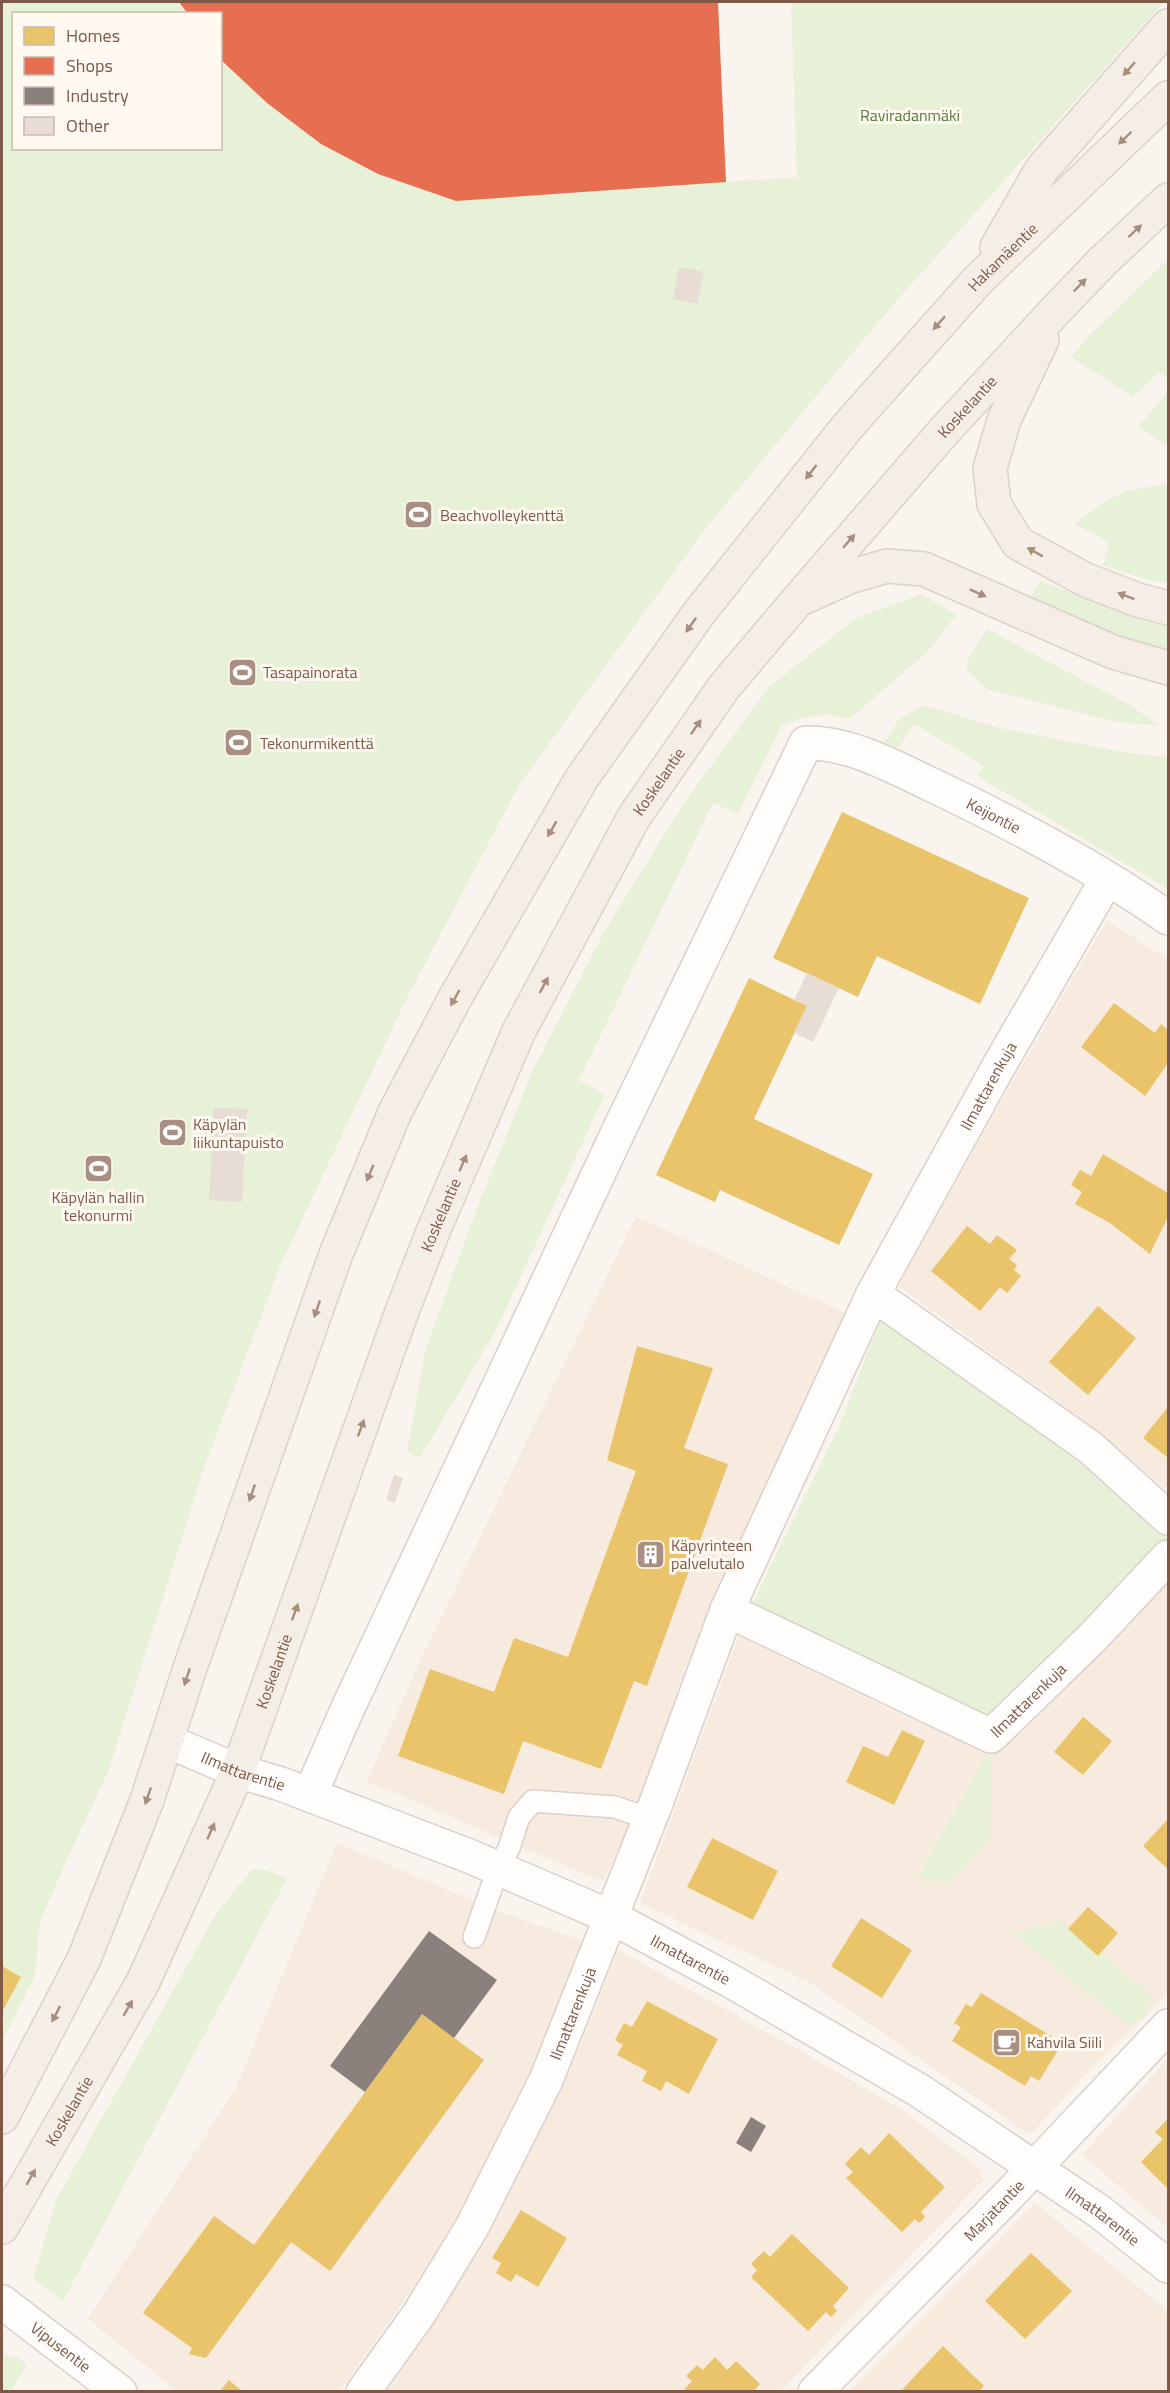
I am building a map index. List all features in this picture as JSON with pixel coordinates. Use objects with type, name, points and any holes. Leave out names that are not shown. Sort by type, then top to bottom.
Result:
[{"type":"main road","points":[[978,280],[1042,169],[1168,26]]},
{"type":"main road","name":"Hakamäentie","points":[[167,1741],[336,1254],[401,1102],[455,998],[582,778],[699,613],[848,426],[978,280],[1168,98]]},
{"type":"main road","points":[[1168,200],[1102,262],[1058,309],[1004,420],[990,468],[994,504],[1018,543],[1086,580],[1135,599],[1168,608]]},
{"type":"main road","name":"Koskelantie","points":[[2,2227],[143,1982],[238,1771],[401,1314],[432,1234],[519,1031],[634,817],[724,687],[946,429],[1058,309]]},
{"type":"main road","points":[[797,601],[849,577],[887,566],[924,569],[1113,652],[1168,668]]},
{"type":"main road","points":[[2,2117],[84,1959],[147,1800],[167,1741]]},
{"type":"street","name":"Keijontie","points":[[310,1795],[352,1699],[619,1130],[806,743],[824,742],[890,765],[1064,853],[1168,918]]},
{"type":"street","name":"Ilmattarenkuja","points":[[363,2391],[419,2314],[472,2227],[550,2072],[650,1820],[727,1610],[873,1294],[952,1149],[1107,879]]},
{"type":"street","points":[[873,1294],[1091,1448],[1168,1518]]},
{"type":"street","name":"Ilmattarenkuja","points":[[727,1610],[991,1736],[1093,1636],[1168,1557]]},
{"type":"street","name":"Ilmattarentie","points":[[167,1741],[238,1771],[310,1795],[498,1869],[611,1917],[731,1981],[920,2091],[1100,2212],[1168,2266]]},
{"type":"street","name":"Marjatantie","points":[[815,2391],[1168,2026]]},
{"type":"street","name":"Vipusentie","points":[[2,2302],[120,2391]]},
{"type":"lane","points":[[474,1937],[519,1817],[533,1801],[615,1807],[650,1820]]},
{"type":"shaded area","points":[[1107,920],[1168,960],[1168,1491],[1082,1419],[898,1286],[994,1114]]},
{"type":"shaded area","points":[[636,1216],[847,1314],[717,1595],[654,1773],[603,1882],[367,1781],[421,1659]]},
{"type":"shaded area","points":[[1168,1583],[1168,1991],[1146,2016],[1095,2064],[1030,2135],[809,1982],[640,1903],[739,1636],[900,1714],[992,1754]]},
{"type":"shaded area","points":[[337,1843],[498,1911],[586,1942],[516,2105],[437,2254],[340,2391],[177,2391],[88,2319],[236,2088]]},
{"type":"shaded area","points":[[618,1950],[902,2110],[980,2169],[983,2180],[781,2391],[380,2392],[485,2233],[516,2177],[573,2063]]},
{"type":"shaded area","points":[[1168,2059],[1168,2228],[1082,2155]]},
{"type":"shaded area","points":[[1035,2203],[1168,2311],[1168,2391],[849,2392]]},
{"type":"green space","name":"Käpylän liikuntapuisto","points":[[2,2],[179,2],[187,12],[12,12],[12,150],[222,150],[222,60],[267,103],[321,144],[378,174],[456,201],[797,177],[791,2],[1164,2],[892,306],[709,524],[519,785],[405,1002],[281,1264],[205,1465],[108,1772],[40,1922],[35,1975],[2,2042]]},
{"type":"green space","points":[[1168,259],[1168,380],[1159,371],[1133,397],[1071,357],[1088,337]]},
{"type":"green space","points":[[1168,392],[1168,446],[1138,427]]},
{"type":"green space","points":[[1168,484],[1168,583],[1148,580],[1103,565],[1109,542],[1075,524],[1100,504],[1126,491]]},
{"type":"green space","points":[[1040,581],[1134,616],[1168,624],[1168,650],[1097,634],[1028,602]]},
{"type":"green space","points":[[922,594],[956,615],[928,651],[850,719],[828,714],[798,719],[782,726],[738,814],[713,803],[579,1080],[605,1094],[497,1328],[420,1458],[407,1451],[425,1351],[480,1200],[533,1070],[605,930],[686,800],[769,687],[856,618]]},
{"type":"green space","points":[[987,629],[1130,705],[1160,726],[1117,722],[986,689],[966,669],[967,661]]},
{"type":"green space","points":[[924,705],[1000,728],[1129,753],[1168,757],[1168,889],[977,776],[983,765],[914,724],[899,748],[884,743],[899,719]]},
{"type":"green space","points":[[883,1312],[1168,1530],[1168,1541],[994,1722],[749,1610],[839,1427]]},
{"type":"green space","points":[[988,1752],[992,1754],[990,1840],[950,1883],[918,1877]]},
{"type":"green space","points":[[252,1869],[269,1871],[287,1879],[63,2301],[33,2279],[56,2200],[216,1914]]},
{"type":"green space","points":[[1060,1920],[1152,1995],[1146,2016],[1128,2026],[1012,1933]]},
{"type":"green space","points":[[2,2354],[18,2358],[27,2365],[11,2391],[2,2391]]},
{"type":"building: Homes","points":[[842,812],[1029,898],[980,1004],[877,956],[858,997],[773,958]]},
{"type":"building: Homes","points":[[749,978],[807,1006],[754,1119],[873,1174],[839,1245],[720,1190],[715,1202],[656,1175]]},
{"type":"building: Homes","points":[[1114,1003],[1155,1033],[1161,1024],[1168,1030],[1168,1063],[1145,1096],[1081,1047]]},
{"type":"building: Homes","points":[[1103,1154],[1168,1193],[1168,1217],[1150,1254],[1110,1223],[1075,1204],[1082,1192],[1071,1185],[1080,1170],[1091,1176]]},
{"type":"building: Homes","points":[[967,1226],[990,1244],[997,1235],[1017,1250],[1009,1259],[1017,1265],[1014,1270],[1021,1276],[1007,1293],[1000,1287],[980,1311],[931,1271]]},
{"type":"building: Homes","points":[[1098,1306],[1136,1338],[1088,1395],[1049,1362]]},
{"type":"building: Homes","name":"Käpyrinteen palvelutalo","points":[[637,1346],[713,1368],[684,1448],[728,1464],[647,1686],[634,1681],[601,1769],[523,1741],[504,1794],[398,1756],[430,1669],[494,1692],[514,1638],[568,1657],[636,1471],[607,1460]]},
{"type":"building: Homes","points":[[1168,1407],[1168,1458],[1143,1438]]},
{"type":"building: Homes","points":[[1083,1717],[1112,1741],[1083,1775],[1054,1752]]},
{"type":"building: Homes","points":[[902,1730],[925,1741],[894,1805],[846,1782],[863,1746],[888,1757]]},
{"type":"building: Homes","points":[[1168,1819],[1168,1869],[1143,1846]]},
{"type":"building: Homes","points":[[712,1838],[778,1871],[753,1920],[687,1887]]},
{"type":"building: Homes","points":[[1088,1907],[1118,1933],[1098,1956],[1068,1929]]},
{"type":"building: Homes","points":[[861,1918],[912,1950],[882,1998],[831,1966]]},
{"type":"building: Homes","points":[[2,1966],[21,1977],[2,2012]]},
{"type":"building: Homes","points":[[981,1993],[1054,2038],[1052,2042],[1060,2047],[1039,2081],[1031,2076],[1025,2086],[952,2041],[961,2027],[954,2023],[966,2004],[972,2007]]},
{"type":"building: Homes","points":[[647,2001],[718,2039],[689,2094],[666,2081],[661,2091],[642,2081],[647,2071],[617,2055],[623,2045],[615,2040],[624,2023],[632,2027]]},
{"type":"building: Homes","points":[[422,2014],[484,2060],[330,2271],[291,2242],[206,2358],[189,2354],[192,2348],[143,2313],[214,2216],[254,2245]]},
{"type":"building: Homes","points":[[1168,2119],[1168,2189],[1141,2162],[1163,2139],[1155,2132]]},
{"type":"building: Homes","points":[[889,2133],[945,2187],[921,2212],[925,2217],[919,2223],[915,2219],[902,2232],[846,2178],[853,2172],[845,2164],[861,2147],[869,2155]]},
{"type":"building: Homes","points":[[521,2210],[567,2238],[538,2287],[516,2274],[511,2282],[496,2273],[501,2263],[492,2258]]},
{"type":"building: Homes","points":[[792,2234],[849,2288],[833,2306],[837,2311],[831,2317],[826,2312],[808,2331],[751,2277],[757,2270],[751,2264],[764,2251],[770,2257]]},
{"type":"building: Homes","points":[[1031,2253],[1072,2291],[1025,2339],[985,2301]]},
{"type":"building: Homes","points":[[943,2346],[984,2386],[978,2392],[900,2392]]},
{"type":"building: Homes","points":[[715,2357],[727,2370],[736,2361],[760,2384],[753,2392],[682,2392],[692,2381],[686,2376],[697,2365],[703,2370]]},
{"type":"building: Homes","points":[[229,2380],[243,2392],[219,2392]]},
{"type":"building: Shops","points":[[179,2],[718,2],[726,182],[456,201],[378,174],[321,144],[267,103],[222,61],[222,12],[186,12]]},
{"type":"building: Industry","points":[[429,1931],[497,1980],[454,2038],[422,2014],[365,2092],[330,2066]]},
{"type":"building: Industry","points":[[751,2117],[766,2126],[751,2152],[736,2143]]},
{"type":"building: Other","points":[[679,267],[704,272],[697,304],[673,299]]},
{"type":"building: Other","points":[[807,973],[839,988],[813,1042],[794,1033],[807,1006],[794,1000]]},
{"type":"building: Other","points":[[214,1108],[247,1109],[242,1202],[209,1200]]},
{"type":"building: Other","points":[[394,1475],[403,1478],[395,1503],[386,1500]]},
{"type":"place","name":"Beachvolleykenttä","points":[[419,515]]},
{"type":"place","name":"Tasapainorata","points":[[242,672]]},
{"type":"place","name":"Tekonurmikenttä","points":[[239,743]]},
{"type":"place","name":"Käpylän liikuntapuisto","points":[[172,1133]]},
{"type":"place","name":"Käpylän hallin tekonurmi","points":[[98,1169]]},
{"type":"place","name":"Käpyrinteen palvelutalo","points":[[650,1554]]},
{"type":"place","name":"Kahvila Siili","points":[[1006,2042]]},
{"type":"park label","name":"Raviradanmäki","points":[[910,115]]}]
